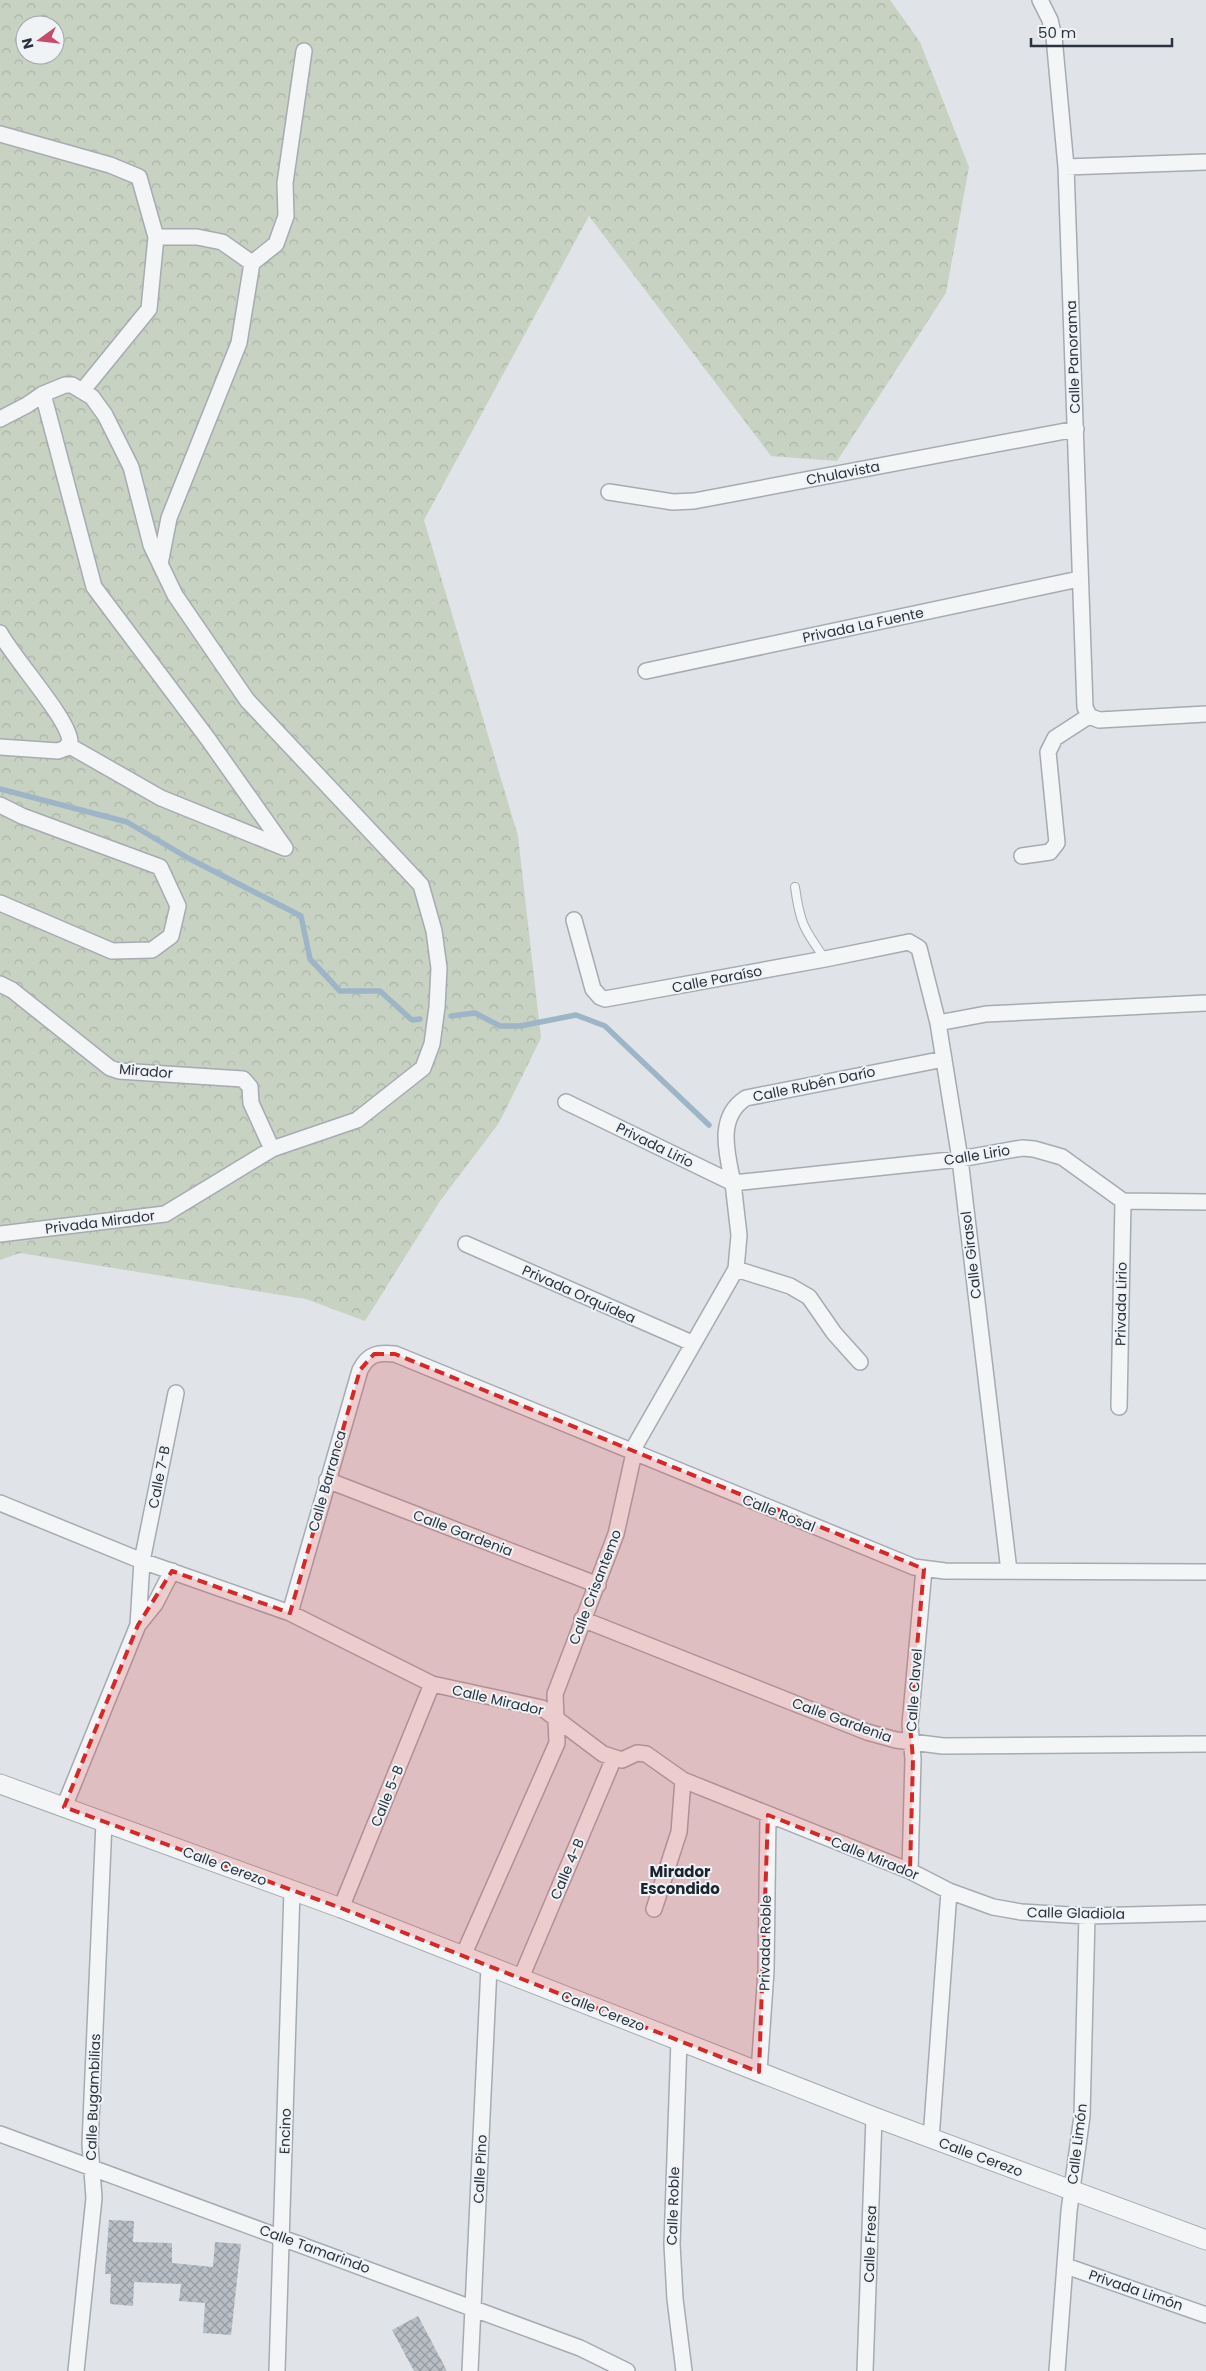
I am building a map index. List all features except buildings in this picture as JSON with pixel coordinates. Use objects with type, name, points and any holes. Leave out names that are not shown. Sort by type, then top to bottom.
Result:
[{"type":"street","name":"Calle Panorama","points":[[1040,0],[1050,20],[1054,37],[1066,167],[1076,429],[1079,579],[1085,707],[1089,716]]},
{"type":"street","points":[[159,566],[169,518],[239,343],[252,263],[276,244],[286,216],[285,183],[304,51]]},
{"type":"street","points":[[0,134],[110,165],[139,177],[156,237],[149,309],[83,390],[72,385],[65,385],[43,394],[27,406],[0,419]]},
{"type":"street","points":[[1066,167],[1206,162]]},
{"type":"street","points":[[156,237],[197,237],[222,242],[252,263]]},
{"type":"street","name":"Privada Mirador","points":[[0,1234],[165,1214],[272,1149],[356,1120],[423,1068],[432,1044],[437,1007],[439,968],[434,931],[420,885],[247,700],[175,595],[159,566],[151,545],[131,467],[105,415],[92,397],[83,390]]},
{"type":"street","points":[[43,394],[94,587],[208,739],[285,848],[161,798],[68,744]]},
{"type":"street","name":"Chulavista","points":[[609,492],[673,502],[694,501],[1076,429]]},
{"type":"street","name":"Privada La Fuente","points":[[646,671],[1079,579]]},
{"type":"street","points":[[0,632],[14,655],[62,719],[69,736],[68,744],[62,750],[50,752],[0,746]]},
{"type":"street","points":[[1022,856],[1050,852],[1057,843],[1048,752],[1055,738],[1089,716],[1100,720],[1206,714]]},
{"type":"street","points":[[0,805],[22,816],[160,867],[178,906],[171,936],[152,950],[112,951],[0,903]]},
{"type":"street","name":"Calle Paraíso","points":[[574,920],[593,989],[600,997],[605,999],[904,943],[914,944]]},
{"type":"street","name":"Calle Girasol","points":[[914,944],[921,953],[938,1023],[960,1159],[1009,1571]]},
{"type":"street","name":"Mirador","points":[[0,984],[12,990],[110,1068],[243,1079],[250,1087],[252,1103],[272,1149]]},
{"type":"street","points":[[938,1023],[994,1014],[1206,1003]]},
{"type":"street","name":"Calle Rubén Darío","points":[[734,1189],[726,1149],[726,1132],[730,1115],[741,1101],[759,1094],[944,1058]]},
{"type":"street","name":"Privada Lirio","points":[[566,1102],[734,1189]]},
{"type":"street","name":"Calle Lirio","points":[[734,1189],[960,1159],[1022,1148],[1040,1149],[1062,1157],[1123,1202]]},
{"type":"street","name":"Calle Crisantemo","points":[[463,1956],[557,1743],[555,1694],[616,1534],[640,1434],[736,1269],[740,1252],[734,1189]]},
{"type":"street","points":[[1123,1202],[1206,1202]]},
{"type":"street","name":"Privada Lirio","points":[[1119,1408],[1123,1202]]},
{"type":"street","name":"Privada Orquídea","points":[[466,1244],[692,1344]]},
{"type":"street","points":[[736,1269],[790,1286],[809,1297],[834,1333],[860,1362]]},
{"type":"street","name":"Calle Rosal","points":[[374,1354],[395,1354],[902,1563],[924,1569],[1206,1572]]},
{"type":"street","name":"Calle Barranca","points":[[290,1613],[360,1370],[364,1362],[374,1354]]},
{"type":"street","name":"Calle 7-B","points":[[142,1561],[176,1393]]},
{"type":"street","name":"Calle Gardenia","points":[[327,1480],[598,1585]]},
{"type":"street","points":[[0,1503],[142,1561],[172,1571],[155,1604],[138,1625],[64,1807]]},
{"type":"street","points":[[138,1625],[142,1561]]},
{"type":"street","name":"Calle Clavel","points":[[910,1871],[914,1759],[910,1725],[924,1569]]},
{"type":"street","name":"Calle Mirador","points":[[172,1571],[290,1613],[432,1684],[538,1707],[555,1716],[594,1748],[614,1758],[622,1760],[637,1753],[646,1754],[683,1780],[910,1871],[949,1891]]},
{"type":"street","name":"Calle Gardenia","points":[[582,1619],[867,1732],[912,1743],[961,1746],[1206,1744]]},
{"type":"street","name":"Calle 5-B","points":[[341,1908],[432,1684]]},
{"type":"street","name":"Calle 4-B","points":[[520,1980],[614,1758]]},
{"type":"street","points":[[654,1908],[676,1842],[681,1820],[683,1780]]},
{"type":"street","name":"Calle Cerezo","points":[[0,1784],[341,1908],[520,1980],[874,2117],[1206,2240]]},
{"type":"street","name":"Privada Roble","points":[[759,2072],[766,1971],[768,1814]]},
{"type":"street","name":"Calle Bugambilias","points":[[76,2371],[94,2198],[90,2144],[104,1822]]},
{"type":"street","name":"Encino","points":[[277,2371],[292,1890]]},
{"type":"street","points":[[931,2138],[949,1891]]},
{"type":"street","name":"Calle Gladiola","points":[[949,1891],[993,1907],[1021,1912],[1087,1916],[1206,1913]]},
{"type":"street","name":"Calle Limón","points":[[1057,2371],[1072,2190],[1082,2116],[1087,1916]]},
{"type":"street","name":"Calle Pino","points":[[470,2371],[489,1967]]},
{"type":"street","name":"Calle Roble","points":[[679,2040],[672,2244],[675,2299],[684,2371]]},
{"type":"street","name":"Calle Fresa","points":[[865,2371],[874,2117]]},
{"type":"street","name":"Calle Tamarindo","points":[[0,2134],[92,2169],[282,2236],[580,2348],[627,2371]]},
{"type":"street","name":"Privada Limón","points":[[1066,2266],[1206,2315]]},
{"type":"lane","points":[[795,887],[800,921],[825,959]]},
{"type":"highlighted area","points":[[374,1354],[395,1354],[924,1569],[910,1725],[913,1759],[910,1871],[768,1815],[759,2072],[341,1908],[64,1807],[138,1625],[172,1571],[290,1613],[360,1370]]},
{"type":"green space","points":[[0,0],[890,0],[920,42],[969,167],[946,293],[837,461],[771,456],[589,216],[424,520],[518,836],[541,1038],[499,1123],[440,1201],[365,1321],[306,1299],[20,1253],[0,1260]]},
{"type":"waterway","points":[[0,789],[127,822],[188,858],[301,916],[310,959],[340,991],[380,991],[412,1020],[420,1019]]},
{"type":"waterway","points":[[451,1016],[475,1013],[500,1026],[520,1026],[576,1015],[605,1026],[709,1125]]},
{"type":"district","name":"Mirador Escondido","points":[[680,1880]]}]
